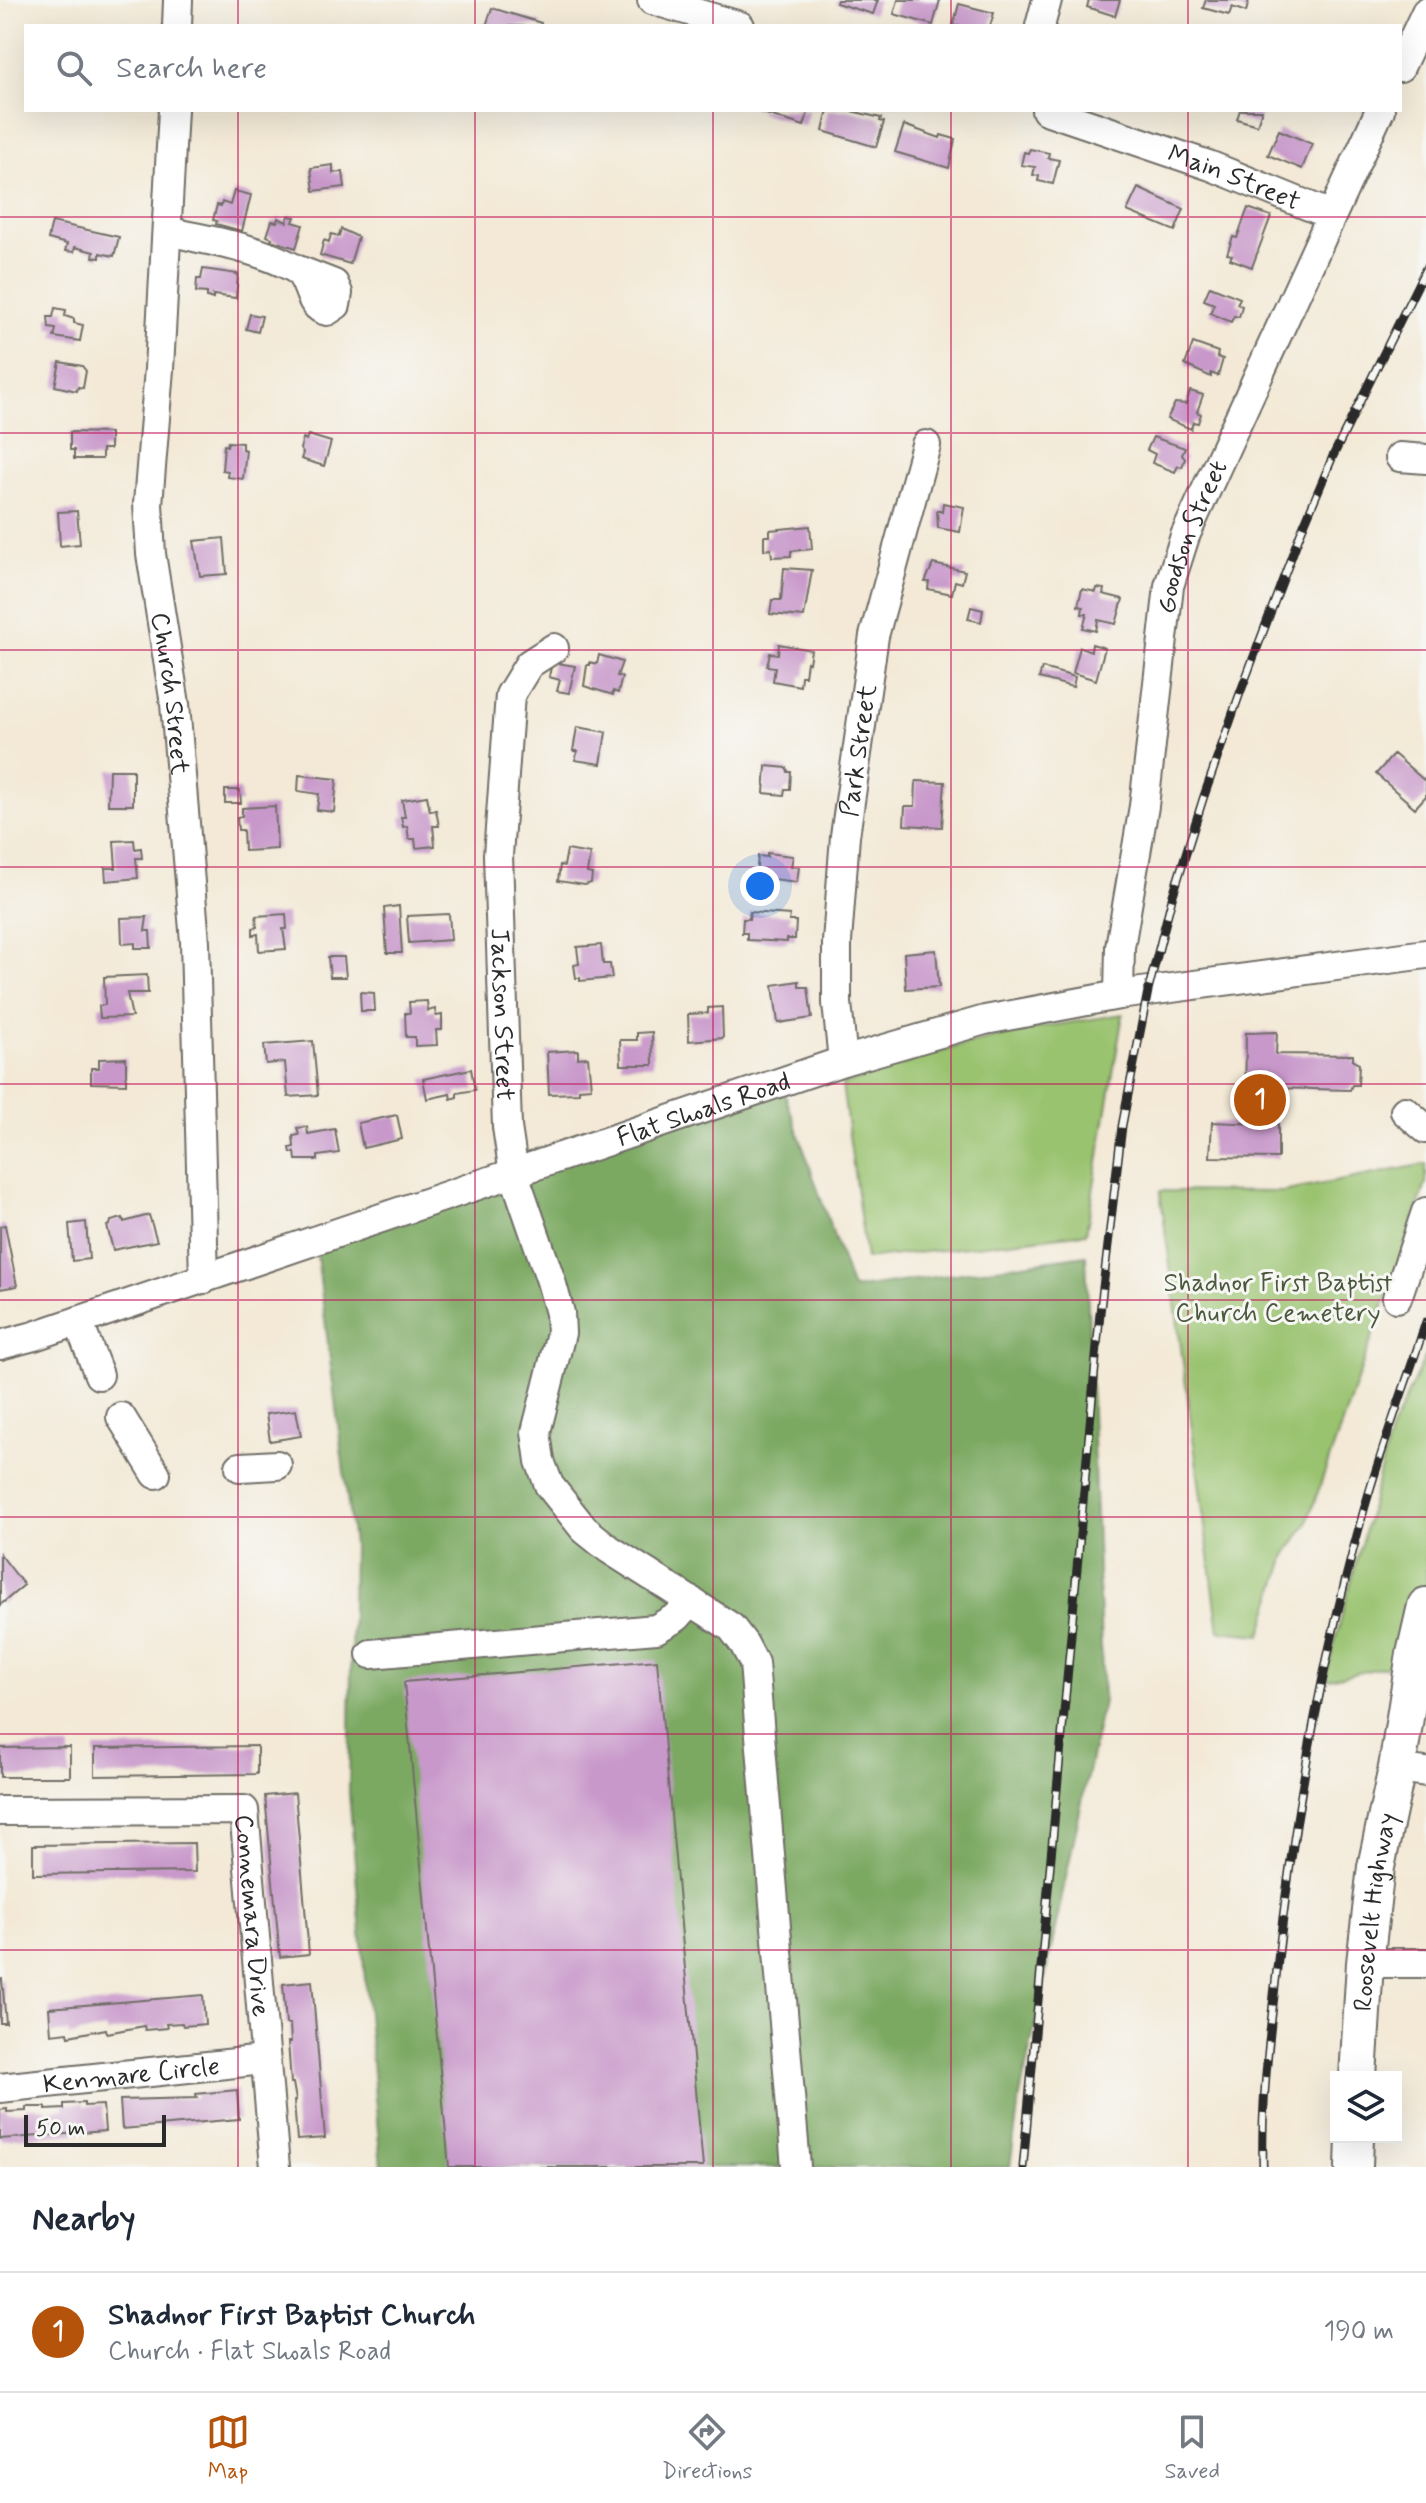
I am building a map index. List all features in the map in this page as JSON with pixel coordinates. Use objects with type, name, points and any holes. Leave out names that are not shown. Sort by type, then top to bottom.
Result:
[{"type":"main road","name":"Roosevelt Highway","points":[[1358,2071],[1365,1963],[1376,1867],[1412,1770],[1426,1606]]},
{"type":"main road","points":[[1354,2167],[1355,2143]]},
{"type":"street","points":[[177,24],[178,0]]},
{"type":"street","points":[[652,0],[733,24]]},
{"type":"street","points":[[1041,24],[1047,0]]},
{"type":"street","points":[[1402,63],[1426,12]]},
{"type":"street","name":"Church Street","points":[[173,112],[148,504],[151,554],[175,704],[195,942],[204,1279]]},
{"type":"street","name":"Main Street","points":[[1052,112],[1211,166],[1331,215]]},
{"type":"street","name":"Goodson Street","points":[[1119,995],[1120,947],[1144,806],[1169,586],[1185,536],[1379,112]]},
{"type":"street","points":[[167,231],[261,254],[298,270]]},
{"type":"street","name":"Park Street","points":[[843,1061],[837,1003],[837,942],[845,836],[874,636],[926,445]]},
{"type":"street","name":"Jackson Street","points":[[554,648],[529,664],[510,695],[498,855],[507,1127],[514,1174],[560,1313],[558,1352],[536,1432],[540,1461],[549,1485],[584,1529],[620,1557],[731,1627],[754,1663],[796,2167]]},
{"type":"street","name":"Flat Shoals Road","points":[[0,1345],[204,1279],[843,1061],[985,1020],[1119,995],[1426,954]]},
{"type":"street","points":[[1397,1298],[1426,1212]]},
{"type":"street","points":[[78,1321],[99,1375]]},
{"type":"street","points":[[121,1417],[156,1474]]},
{"type":"street","points":[[240,1467],[277,1465]]},
{"type":"street","points":[[371,1654],[656,1629],[677,1617],[691,1601]]},
{"type":"street","name":"Connemara Drive","points":[[0,1811],[244,1810],[275,2167]]},
{"type":"street","points":[[1365,1963],[1426,1963]]},
{"type":"street","name":"Kenmare Circle","points":[[0,2088],[264,2060]]},
{"type":"green space","points":[[1123,1014],[1086,1233],[866,1259],[842,1085],[959,1046],[1043,1027]]},
{"type":"green space","points":[[780,1080],[852,1289],[1086,1255],[1103,1701],[1019,2101],[1010,2167],[381,2167],[349,1793],[353,1544],[316,1248]]},
{"type":"green space","name":"Shadnor First Baptist Church Cemetery","points":[[1426,1164],[1426,1184],[1307,1523],[1286,1555],[1261,1635],[1219,1631],[1160,1191],[1282,1192]]},
{"type":"green space","points":[[1426,1355],[1426,1658],[1325,1680],[1391,1430]]},
{"type":"building","points":[[837,0],[878,0],[873,14],[836,3]]},
{"type":"building","points":[[898,0],[940,0],[933,24],[894,14]]},
{"type":"building","points":[[1089,0],[1120,0],[1115,16],[1087,7]]},
{"type":"building","points":[[1206,0],[1249,0],[1246,12],[1232,7],[1229,15],[1203,8]]},
{"type":"building","points":[[959,4],[994,13],[991,24],[954,24]]},
{"type":"building","points":[[492,8],[541,23],[541,24],[487,24]]},
{"type":"building","points":[[759,112],[808,112],[804,126]]},
{"type":"building","points":[[828,112],[856,112],[881,118],[880,121],[884,122],[876,147],[823,131]]},
{"type":"building","points":[[1239,112],[1261,112],[1257,125],[1237,119]]},
{"type":"building","points":[[904,125],[940,138],[941,135],[955,139],[949,168],[895,152]]},
{"type":"building","points":[[1279,130],[1312,144],[1302,169],[1268,155]]},
{"type":"building","points":[[1030,149],[1049,153],[1048,158],[1059,160],[1053,184],[1038,181],[1039,176],[1033,175],[1035,167],[1021,165],[1024,152],[1028,153]]},
{"type":"building","points":[[333,165],[333,173],[343,172],[345,187],[314,191],[311,168]]},
{"type":"building","points":[[1138,188],[1184,209],[1175,231],[1127,211]]},
{"type":"building","points":[[234,191],[251,195],[242,231],[216,224],[217,221],[213,220],[217,205],[221,206],[222,202],[230,205]]},
{"type":"building","points":[[1248,208],[1271,216],[1252,267],[1230,259],[1232,255],[1227,254],[1233,237],[1237,238]]},
{"type":"building","points":[[288,216],[295,217],[293,222],[303,225],[296,248],[267,236],[272,221],[277,222],[278,218],[287,222]]},
{"type":"building","points":[[52,222],[119,237],[114,256],[100,253],[100,258],[93,257],[94,252],[75,247],[74,252],[65,251],[67,244],[48,239]]},
{"type":"building","points":[[341,229],[358,237],[350,264],[320,255],[324,240],[329,242],[331,234],[339,236]]},
{"type":"building","points":[[203,269],[238,274],[236,298],[213,295],[213,299],[207,297],[207,293],[196,292],[197,279],[201,279]]},
{"type":"building","points":[[1210,286],[1240,298],[1237,304],[1242,306],[1239,317],[1234,316],[1231,322],[1210,313],[1214,304],[1204,300]]},
{"type":"building","points":[[55,308],[66,310],[65,316],[83,325],[80,341],[54,337],[56,329],[49,328],[48,317],[53,317]]},
{"type":"building","points":[[250,314],[262,316],[258,332],[246,329]]},
{"type":"building","points":[[1193,343],[1218,352],[1217,357],[1223,359],[1218,376],[1211,373],[1211,377],[1185,365]]},
{"type":"building","points":[[60,362],[82,366],[86,371],[83,388],[78,387],[77,391],[55,386]]},
{"type":"building","points":[[1190,391],[1203,395],[1197,412],[1201,414],[1198,423],[1193,422],[1191,429],[1167,419],[1175,403],[1186,404]]},
{"type":"building","points":[[70,432],[110,433],[110,449],[102,449],[102,459],[74,459],[74,450],[70,450]]},
{"type":"building","points":[[308,435],[331,442],[324,466],[301,459],[303,438],[306,440]]},
{"type":"building","points":[[1153,437],[1185,448],[1182,467],[1178,466],[1175,472],[1152,463],[1155,454],[1147,450]]},
{"type":"building","points":[[228,442],[242,443],[242,449],[246,450],[243,479],[227,477],[228,471],[222,470],[224,445],[227,446]]},
{"type":"building","points":[[943,503],[964,507],[960,532],[938,528],[937,510],[942,512]]},
{"type":"building","points":[[77,511],[80,544],[60,546],[58,512]]},
{"type":"building","points":[[810,526],[812,549],[791,551],[791,556],[772,557],[771,549],[764,550],[764,536],[770,536],[770,530]]},
{"type":"building","points":[[224,538],[227,574],[200,576],[194,541]]},
{"type":"building","points":[[933,564],[965,571],[962,583],[955,581],[952,594],[928,589],[929,582],[925,582]]},
{"type":"building","points":[[784,568],[812,570],[804,617],[770,614],[772,600],[781,600]]},
{"type":"building","points":[[1097,588],[1104,589],[1103,594],[1123,599],[1116,624],[1098,620],[1096,631],[1083,628],[1087,614],[1082,614],[1083,607],[1078,606],[1082,589],[1096,592]]},
{"type":"building","points":[[971,607],[983,610],[981,622],[968,619]]},
{"type":"building","points":[[779,644],[811,650],[800,686],[773,681],[775,667],[767,666],[770,653],[778,654]]},
{"type":"building","points":[[1092,644],[1105,648],[1096,680],[1073,673],[1080,647],[1091,651]]},
{"type":"building","points":[[599,655],[622,662],[617,676],[622,677],[618,693],[613,691],[613,695],[584,686],[587,665],[590,662],[597,664]]},
{"type":"building","points":[[552,662],[575,666],[569,693],[557,691],[560,680],[549,677]]},
{"type":"building","points":[[1042,668],[1075,677],[1073,687],[1039,678]]},
{"type":"building","points":[[577,727],[606,732],[601,764],[575,760],[578,751],[573,751]]},
{"type":"building","points":[[1394,754],[1426,782],[1426,796],[1415,808],[1376,774]]},
{"type":"building","points":[[766,766],[787,768],[791,772],[790,789],[785,789],[784,795],[764,793]]},
{"type":"building","points":[[109,770],[133,770],[133,805],[108,805]]},
{"type":"building","points":[[299,775],[337,779],[334,812],[317,810],[319,794],[298,791]]},
{"type":"building","points":[[916,781],[945,782],[942,827],[904,825],[905,806],[915,806]]},
{"type":"building","points":[[225,790],[240,790],[241,803],[225,803]]},
{"type":"building","points":[[427,796],[430,811],[436,810],[439,826],[433,826],[435,846],[416,848],[415,839],[409,839],[407,826],[403,827],[402,800]]},
{"type":"building","points":[[275,806],[277,849],[244,851],[243,830],[238,830],[237,817],[242,816],[242,808]]},
{"type":"building","points":[[134,840],[135,849],[141,848],[142,858],[136,858],[138,878],[106,881],[105,868],[116,868],[114,841]]},
{"type":"building","points":[[567,850],[590,854],[587,873],[592,874],[591,883],[558,881],[560,865],[564,866]]},
{"type":"building","points":[[767,853],[793,856],[791,867],[799,867],[797,882],[756,877],[758,856],[767,857]]},
{"type":"building","points":[[399,906],[402,953],[387,953],[384,908]]},
{"type":"building","points":[[750,912],[790,915],[789,921],[796,921],[795,939],[787,939],[787,942],[747,940],[747,933],[742,933],[743,919],[749,919]]},
{"type":"building","points":[[286,914],[287,929],[283,929],[286,949],[259,951],[258,934],[253,935],[253,928],[257,927],[256,916]]},
{"type":"building","points":[[449,914],[451,940],[409,943],[407,916]]},
{"type":"building","points":[[147,917],[145,931],[150,931],[151,948],[135,948],[135,943],[122,944],[121,918]]},
{"type":"building","points":[[601,945],[603,964],[610,964],[612,978],[580,981],[576,978],[574,965],[579,964],[577,947]]},
{"type":"building","points":[[936,950],[939,987],[906,989],[904,953]]},
{"type":"building","points":[[328,957],[344,957],[346,977],[330,977]]},
{"type":"building","points":[[147,975],[148,993],[127,993],[132,1017],[100,1018],[99,1006],[105,1005],[104,977]]},
{"type":"building","points":[[799,981],[799,987],[808,987],[812,1018],[778,1023],[773,985]]},
{"type":"building","points":[[360,992],[374,993],[375,1011],[361,1011]]},
{"type":"building","points":[[427,1001],[428,1011],[435,1009],[436,1016],[442,1015],[442,1030],[436,1030],[437,1045],[415,1046],[415,1037],[406,1037],[405,1013],[410,1013],[409,1002]]},
{"type":"building","points":[[722,1007],[723,1038],[689,1041],[688,1014],[708,1013],[708,1008]]},
{"type":"building","points":[[652,1032],[653,1065],[621,1065],[620,1040],[637,1040],[637,1033]]},
{"type":"building","points":[[1277,1032],[1276,1054],[1353,1055],[1353,1061],[1359,1064],[1358,1085],[1352,1085],[1350,1090],[1275,1088],[1272,1123],[1278,1124],[1278,1158],[1210,1157],[1212,1122],[1259,1124],[1260,1111],[1245,1111],[1246,1033]]},
{"type":"building","points":[[313,1041],[318,1095],[288,1097],[285,1062],[266,1064],[264,1045]]},
{"type":"building","points":[[578,1050],[578,1058],[588,1057],[591,1088],[579,1089],[579,1093],[549,1094],[547,1052]]},
{"type":"building","points":[[126,1058],[126,1084],[91,1083],[91,1068],[99,1068],[99,1059]]},
{"type":"building","points":[[471,1069],[475,1090],[457,1093],[457,1097],[451,1099],[450,1094],[427,1099],[423,1079]]},
{"type":"building","points":[[397,1115],[402,1139],[363,1148],[358,1123]]},
{"type":"building","points":[[307,1127],[308,1134],[335,1129],[339,1153],[318,1156],[318,1160],[296,1160],[295,1152],[291,1153],[290,1148],[294,1147],[293,1136],[299,1135],[297,1128]]},
{"type":"building","points":[[149,1215],[157,1241],[113,1250],[107,1226],[111,1221],[123,1218],[124,1222]]},
{"type":"building","points":[[86,1222],[89,1259],[72,1261],[69,1224]]},
{"type":"building","points":[[5,1225],[17,1286],[0,1289],[0,1226]]},
{"type":"building","points":[[296,1410],[301,1436],[270,1441],[266,1414]]},
{"type":"building","points":[[0,1554],[24,1585],[0,1605]]},
{"type":"building","points":[[657,1660],[703,2167],[449,2167],[404,1682]]},
{"type":"building","points":[[257,1746],[257,1774],[95,1776],[95,1748]]},
{"type":"building","points":[[70,1747],[70,1777],[0,1777],[0,1748]]},
{"type":"building","points":[[295,1793],[309,1954],[280,1957],[265,1796]]},
{"type":"building","points":[[194,1843],[195,1872],[33,1874],[33,1845]]},
{"type":"building","points":[[2,1979],[6,2023],[0,2023]]},
{"type":"building","points":[[312,1981],[325,2138],[297,2140],[296,2100],[291,2083],[288,2042],[291,2042],[290,2024],[286,2024],[283,1984]]},
{"type":"building","points":[[203,1995],[205,2024],[166,2024],[167,2028],[145,2030],[144,2026],[107,2033],[106,2029],[69,2036],[68,2032],[51,2034],[49,2008]]},
{"type":"building","points":[[237,2090],[239,2119],[122,2129],[120,2100],[197,2098],[196,2094]]},
{"type":"building","points":[[84,2103],[84,2106],[103,2105],[105,2131],[0,2139],[0,2110],[26,2111],[26,2107],[64,2109],[64,2104]]},
{"type":"railway","points":[[1023,2167],[1100,1313],[1122,1126],[1148,991],[1172,898],[1203,799],[1300,534],[1333,456],[1426,268]]},
{"type":"railway","points":[[1263,2167],[1265,2092],[1277,1968],[1310,1741],[1362,1517],[1426,1322]]},
{"type":"place","name":"Shadnor First Baptist Church","points":[[1260,1100]]}]
